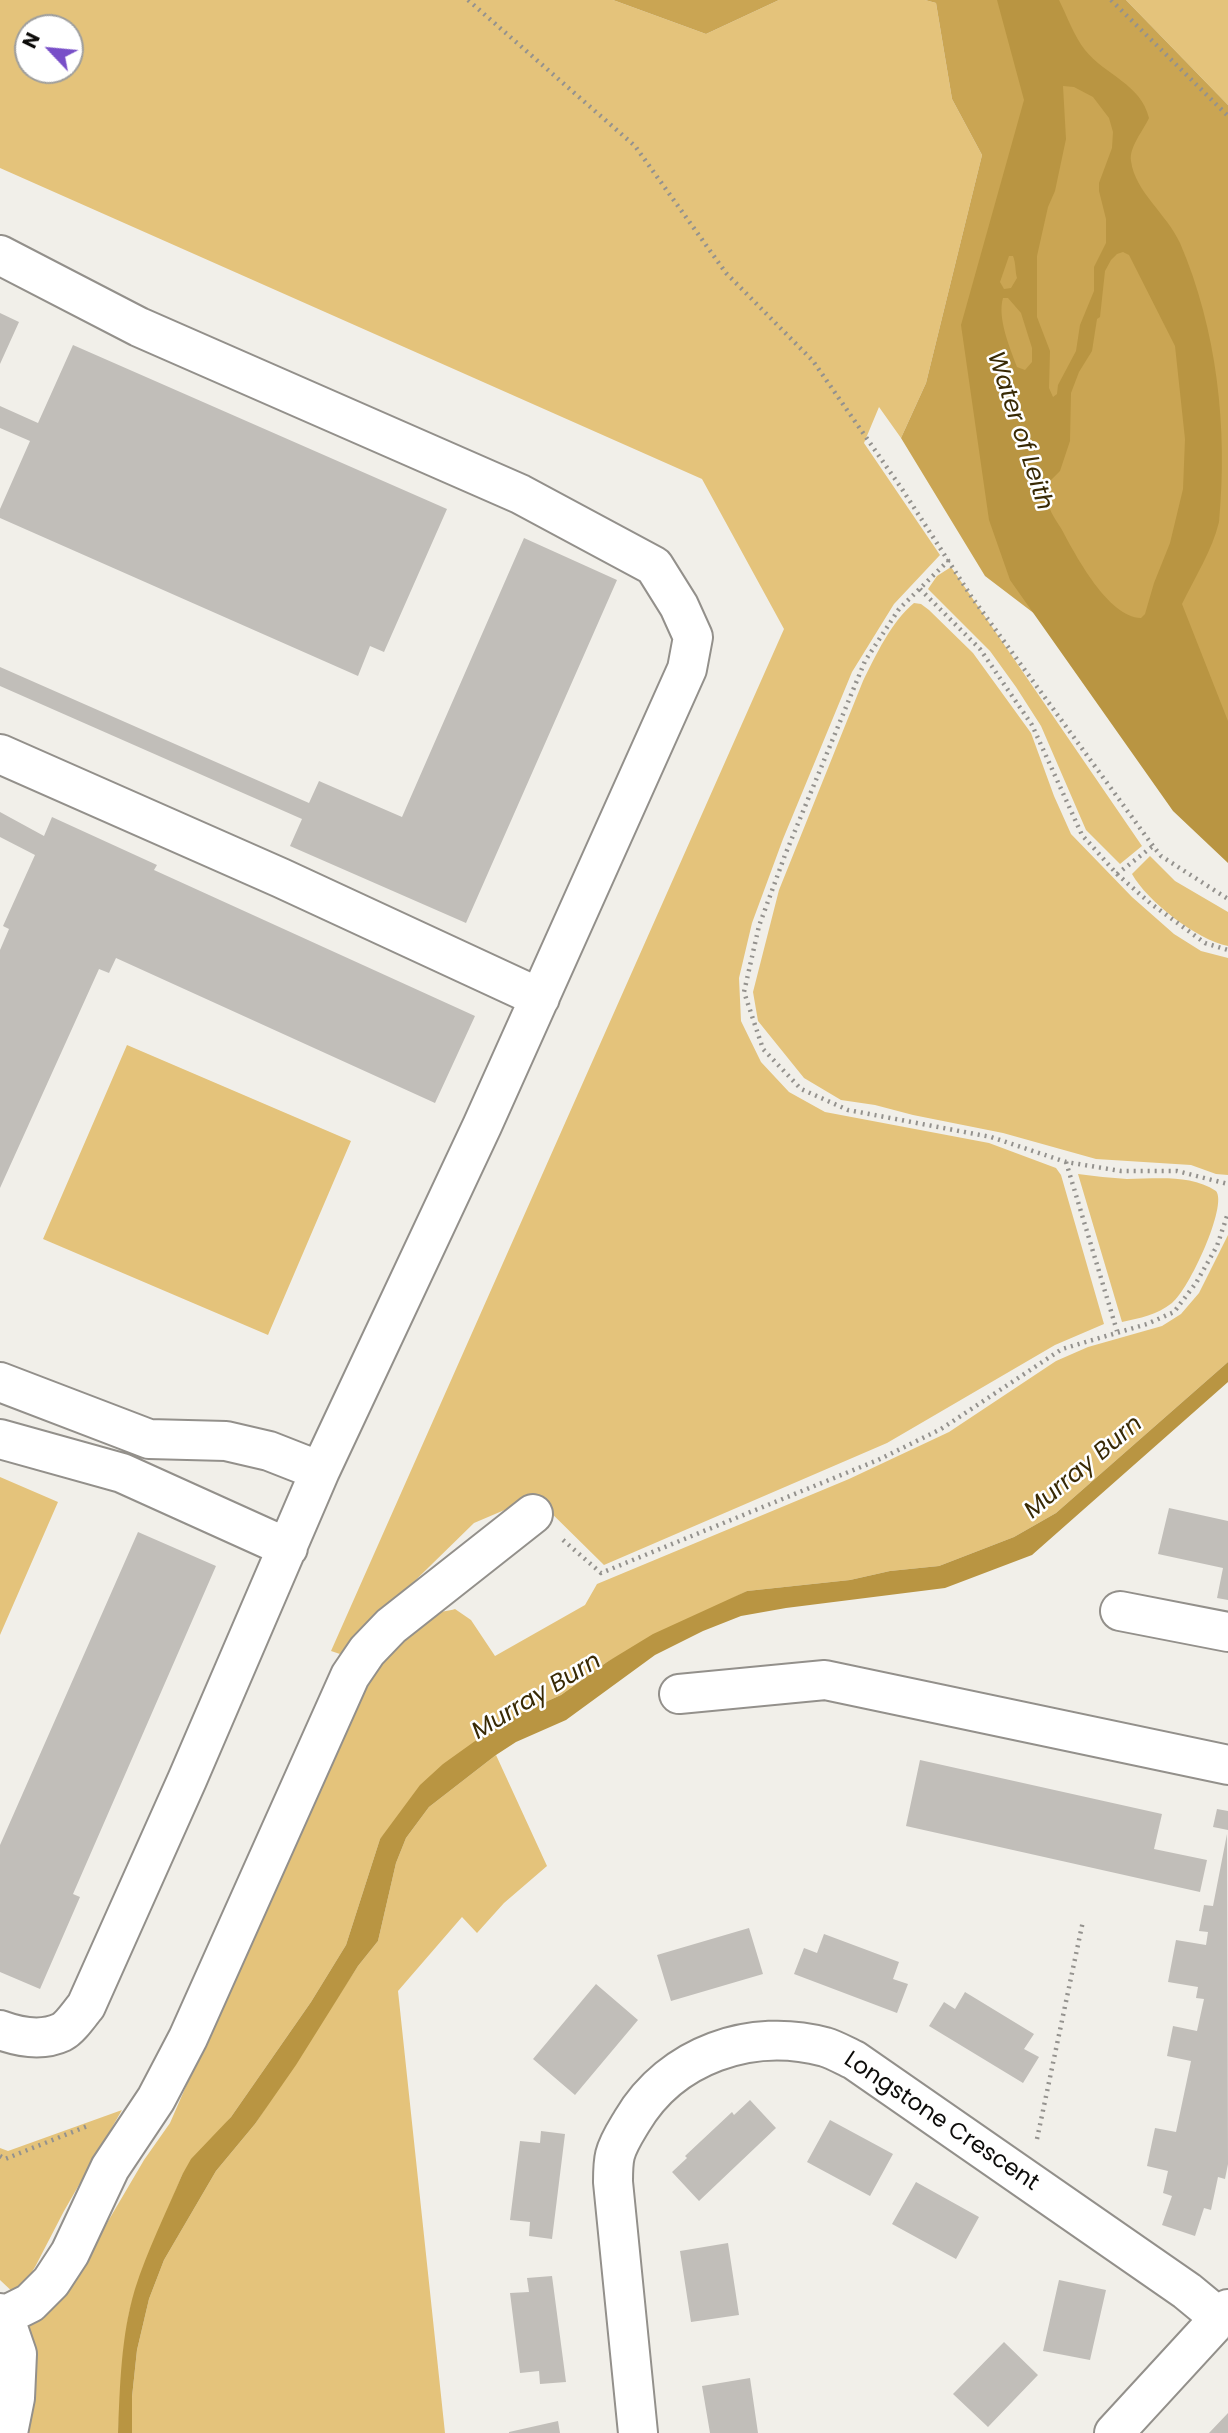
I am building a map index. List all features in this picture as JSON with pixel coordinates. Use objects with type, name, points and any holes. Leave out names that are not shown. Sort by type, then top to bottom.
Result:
[{"type":"street","points":[[0,255],[139,327],[520,494],[654,566],[679,606],[693,636],[687,669],[540,998],[320,1471],[86,2006],[65,2031],[40,2038],[10,2034],[0,2029]]},
{"type":"street","points":[[0,754],[281,878],[540,998]]},
{"type":"street","points":[[0,1382],[149,1439],[226,1441],[269,1451],[320,1471]]},
{"type":"street","points":[[0,1439],[122,1473],[288,1548]]},
{"type":"street","points":[[8,2433],[15,2398],[17,2354],[2,2315],[30,2302],[51,2282],[69,2253],[110,2168],[156,2099],[188,2038],[350,1676],[367,1651],[391,1626],[533,1514]]},
{"type":"street","points":[[1120,1611],[1228,1632]]},
{"type":"street","points":[[680,1694],[825,1680],[1228,1765]]},
{"type":"street","name":"Longstone Crescent","points":[[638,2433],[613,2182],[615,2154],[652,2091],[681,2067],[709,2053],[740,2044],[770,2041],[826,2047],[855,2060],[1186,2291],[1225,2314]]},
{"type":"street","points":[[1114,2433],[1225,2314]]},
{"type":"path","points":[[468,0],[635,146],[726,273],[813,361],[971,596],[1153,846],[1161,856],[1228,899]]},
{"type":"path","points":[[1111,0],[1228,116]]},
{"type":"path","points":[[949,560],[899,610],[865,661],[780,867],[759,926],[744,992],[763,1049],[801,1089],[848,1110],[991,1138],[1066,1162],[1121,1171],[1177,1171],[1228,1184]]},
{"type":"path","points":[[920,589],[980,649],[1032,725],[1082,835],[1117,874],[1150,903],[1205,943],[1228,950]]},
{"type":"path","points":[[1117,874],[1153,846]]},
{"type":"path","points":[[1066,1162],[1117,1331]]},
{"type":"path","points":[[533,1514],[601,1573],[878,1460],[941,1429],[1062,1349],[1147,1324],[1174,1312],[1196,1283],[1217,1246],[1228,1213]]},
{"type":"path","points":[[1029,2181],[1083,1921]]},
{"type":"path","points":[[0,2157],[5,2159],[93,2124]]},
{"type":"shaded area","points":[[0,0],[613,0],[706,34],[779,0],[925,0],[936,3],[952,99],[982,155],[926,383],[901,438],[879,407],[864,443],[940,555],[894,604],[852,672],[783,839],[752,923],[739,978],[741,1021],[761,1062],[789,1092],[825,1112],[989,1143],[1056,1168],[1061,1175],[1104,1324],[1055,1345],[887,1443],[604,1565],[535,1497],[474,1523],[340,1654],[331,1651],[784,629],[702,479],[0,168]]},
{"type":"shaded area","points":[[613,0],[779,0],[706,34]]},
{"type":"shaded area","points":[[925,0],[1126,0],[1228,105],[1228,807],[1094,659],[985,576],[901,438],[926,383],[982,155],[952,99],[936,3]]},
{"type":"shaded area","points":[[1126,0],[1228,0],[1228,105]]},
{"type":"shaded area","points":[[951,567],[1142,846],[1120,864],[1086,830],[1041,726],[1016,687],[990,651],[928,589],[937,576]]},
{"type":"shaded area","points":[[914,603],[929,610],[973,653],[1031,733],[1071,834],[1132,897],[1174,934],[1201,951],[1228,958],[1228,1175],[1216,1174],[1191,1165],[1096,1159],[1003,1133],[841,1100],[804,1078],[758,1021],[753,992],[779,890],[863,681],[891,629]]},
{"type":"shaded area","points":[[1150,856],[1175,881],[1228,912],[1228,946],[1188,928],[1139,885],[1132,874]]},
{"type":"shaded area","points":[[127,1045],[351,1141],[268,1335],[43,1239]]},
{"type":"shaded area","points":[[1078,1174],[1127,1179],[1184,1180],[1216,1191],[1217,1213],[1205,1247],[1188,1282],[1172,1303],[1148,1316],[1122,1322]]},
{"type":"shaded area","points":[[1228,1235],[1228,1362],[1056,1513],[1014,1537],[939,1566],[890,1571],[850,1580],[747,1591],[607,1662],[561,1695],[503,1721],[380,1839],[346,1945],[311,2002],[231,2117],[182,2175],[136,2288],[129,2313],[118,2433],[26,2433],[36,2381],[29,2323],[67,2291],[144,2160],[170,2123],[351,1706],[388,1655],[410,1631],[434,1614],[455,1609],[471,1620],[495,1656],[585,1605],[597,1584],[849,1479],[949,1432],[1056,1361],[1088,1347],[1162,1326],[1181,1314],[1199,1293]]},
{"type":"shaded area","points":[[0,1477],[58,1502],[0,1635]]},
{"type":"shaded area","points":[[496,1755],[547,1866],[504,1903],[477,1933],[462,1917],[398,1991],[445,2433],[132,2433],[132,2397],[137,2350],[149,2299],[164,2260],[216,2171],[255,2124],[358,1966],[378,1941],[396,1863],[406,1838],[429,1807]]},
{"type":"shaded area","points":[[122,2110],[17,2296],[0,2280],[0,2148],[8,2151]]},
{"type":"water","name":"Water of Leith","points":[[997,0],[1059,0],[1085,50],[1131,88],[1145,106],[1149,118],[1132,150],[1134,172],[1145,193],[1180,243],[1203,310],[1217,380],[1220,415],[1222,451],[1219,522],[1208,554],[1182,604],[1228,721],[1228,863],[1173,811],[1010,580],[989,520],[961,325],[1024,100]],"holes":[[[1063,86],[1074,87],[1093,97],[1109,118],[1113,132],[1112,148],[1099,183],[1106,219],[1106,243],[1094,267],[1094,291],[1080,325],[1076,351],[1058,385],[1057,394],[1053,397],[1049,388],[1050,351],[1037,317],[1037,256],[1066,139]],[[1123,252],[1129,255],[1175,346],[1185,439],[1183,489],[1170,543],[1145,614],[1141,618],[1129,615],[1105,597],[1076,555],[1053,515],[1048,500],[1048,483],[1060,471],[1070,441],[1071,393],[1079,372],[1092,351],[1097,319],[1100,317],[1105,271],[1117,254]],[[1009,256],[1013,256],[1017,278],[1011,288],[1004,289],[1000,282]],[[1003,298],[1008,298],[1021,313],[1032,348],[1032,362],[1025,370],[1017,367],[1011,351],[1003,324]]]},
{"type":"water","points":[[1228,1362],[1228,1382],[1032,1555],[945,1588],[786,1608],[741,1616],[703,1631],[655,1655],[566,1720],[516,1742],[429,1807],[406,1838],[396,1863],[378,1941],[358,1966],[296,2065],[255,2124],[216,2171],[164,2260],[149,2299],[137,2350],[132,2397],[132,2433],[118,2433],[122,2361],[130,2306],[145,2260],[182,2175],[191,2159],[231,2117],[311,2002],[346,1945],[380,1839],[420,1785],[443,1764],[503,1721],[561,1695],[653,1634],[747,1591],[850,1580],[890,1571],[939,1566],[1014,1537],[1056,1513]]},
{"type":"building","points":[[0,313],[19,322],[0,364]]},
{"type":"building","points":[[73,345],[447,509],[384,652],[370,646],[358,676],[0,518],[0,509],[30,441],[0,428],[0,406],[38,423]]},
{"type":"building","points":[[524,538],[617,580],[466,923],[290,846],[302,819],[0,686],[0,667],[309,803],[319,781],[402,817]]},
{"type":"building","points":[[0,812],[44,836],[52,817],[157,865],[154,870],[475,1016],[435,1103],[116,958],[109,973],[99,969],[0,1188],[0,950],[9,929],[3,926],[35,855],[0,837]]},
{"type":"building","points":[[1169,1508],[1228,1521],[1228,1600],[1217,1598],[1223,1568],[1158,1554]]},
{"type":"building","points":[[138,1532],[216,1566],[73,1894],[80,1897],[40,1989],[0,1972],[0,1845]]},
{"type":"building","points":[[920,1760],[1162,1814],[1154,1849],[1207,1860],[1200,1892],[906,1826]]},
{"type":"building","points":[[1217,1809],[1228,1811],[1228,1830],[1213,1827]]},
{"type":"building","points":[[1227,1834],[1228,2164],[1225,2179],[1218,2177],[1211,2210],[1204,2208],[1195,2236],[1162,2225],[1172,2196],[1163,2193],[1168,2171],[1147,2166],[1155,2128],[1176,2132],[1191,2061],[1167,2056],[1173,2026],[1197,2031],[1204,1999],[1196,1998],[1198,1987],[1168,1982],[1176,1940],[1206,1945],[1208,1932],[1199,1931],[1204,1905],[1213,1906]]},
{"type":"building","points":[[749,1928],[763,1974],[671,2001],[657,1955]]},
{"type":"building","points":[[824,1934],[899,1962],[893,1979],[908,1984],[897,2013],[794,1974],[804,1948],[817,1953]]},
{"type":"building","points":[[596,1984],[638,2020],[575,2095],[533,2059]]},
{"type":"building","points":[[965,1992],[1034,2034],[1024,2049],[1039,2057],[1023,2083],[929,2026],[944,2002],[955,2009]]},
{"type":"building","points":[[750,2100],[776,2128],[699,2201],[672,2172],[687,2158],[685,2156],[732,2112],[734,2115]]},
{"type":"building","points":[[830,2120],[893,2154],[870,2196],[807,2162]]},
{"type":"building","points":[[541,2131],[565,2134],[552,2239],[529,2236],[530,2222],[510,2220],[520,2141],[540,2143]]},
{"type":"building","points":[[916,2182],[979,2217],[956,2259],[892,2224]]},
{"type":"building","points":[[728,2243],[739,2315],[691,2322],[680,2251]]},
{"type":"building","points":[[552,2276],[566,2382],[540,2384],[539,2371],[520,2373],[510,2293],[529,2292],[527,2278]]},
{"type":"building","points":[[1059,2280],[1106,2290],[1090,2360],[1043,2351]]},
{"type":"building","points":[[1004,2342],[1038,2375],[988,2427],[953,2394]]},
{"type":"building","points":[[750,2378],[758,2433],[710,2433],[702,2386]]},
{"type":"building","points":[[1228,2413],[1228,2433],[1209,2433]]},
{"type":"building","points":[[558,2421],[560,2433],[509,2433],[509,2432]]},
{"type":"water label","name":"Murray Burn","points":[[1084,1468]]},
{"type":"water label","name":"Murray Burn","points":[[537,1697]]}]
